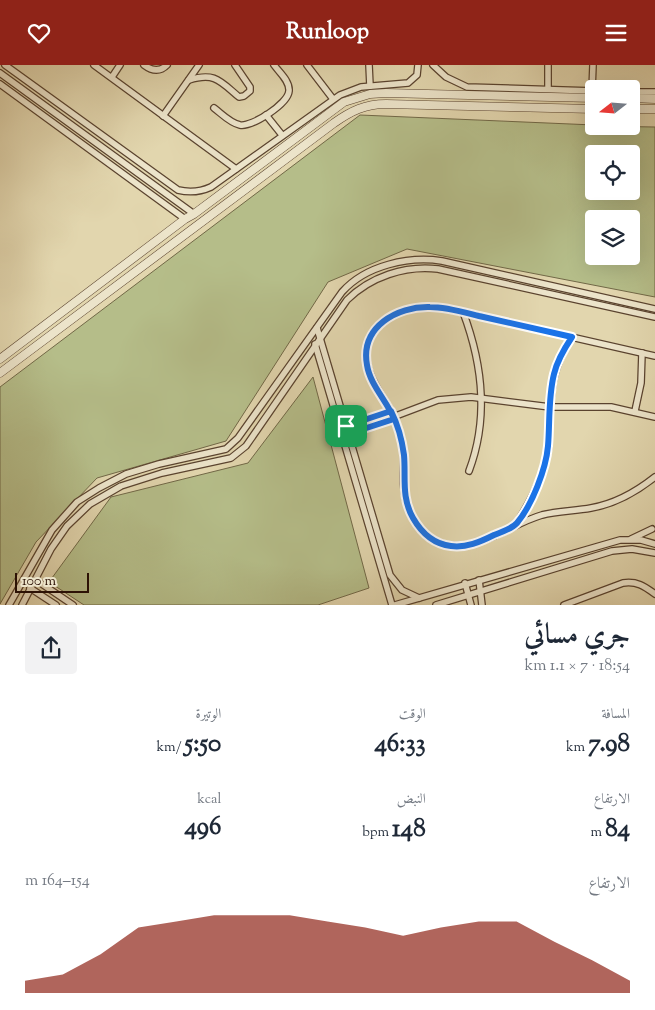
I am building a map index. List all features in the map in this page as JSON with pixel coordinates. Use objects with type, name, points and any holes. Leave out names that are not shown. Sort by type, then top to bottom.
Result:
[{"type":"street","points":[[5,65],[178,190],[189,192],[211,187],[333,99],[354,89],[408,83],[415,78],[418,65]]},
{"type":"street","points":[[94,65],[236,169]]},
{"type":"street","points":[[112,77],[120,65]]},
{"type":"street","points":[[144,65],[157,70],[167,65]]},
{"type":"street","points":[[163,116],[199,65]]},
{"type":"street","points":[[189,80],[204,76],[213,77],[221,81],[239,97],[243,97],[250,91],[250,87],[235,65]]},
{"type":"street","points":[[214,108],[234,123],[243,125],[252,124],[266,115],[285,100],[289,94],[288,83],[274,65]]},
{"type":"street","points":[[307,65],[333,99]]},
{"type":"street","points":[[369,65],[370,86]]},
{"type":"street","points":[[433,65],[446,77],[467,87],[548,89],[585,92]]},
{"type":"street","points":[[548,65],[548,89]]},
{"type":"street","points":[[593,65],[593,80]]},
{"type":"street","points":[[0,73],[203,221]]},
{"type":"street","points":[[0,84],[185,219]]},
{"type":"street","points":[[640,92],[655,92]]},
{"type":"street","points":[[0,359],[185,219],[329,113],[354,98],[370,94],[404,93],[541,97],[585,94]]},
{"type":"street","points":[[541,97],[541,107]]},
{"type":"street","points":[[640,98],[655,99]]},
{"type":"street","points":[[0,373],[334,123],[359,108],[371,104],[386,103],[585,109]]},
{"type":"street","points":[[640,109],[655,109]]},
{"type":"street","points":[[266,115],[282,135]]},
{"type":"street","points":[[9,605],[52,531],[77,503],[99,488],[126,474],[159,464],[226,449],[238,438],[342,292],[356,279],[367,273],[404,261],[421,259],[442,261],[655,309]]},
{"type":"street","points":[[22,605],[51,549],[67,526],[90,504],[121,486],[162,473],[232,458],[246,446],[347,300],[363,286],[376,279],[400,271],[423,268],[438,269],[655,317]]},
{"type":"street","points":[[655,356],[436,307],[412,308],[391,316],[374,329],[368,344],[367,366],[372,380],[393,416],[401,437],[404,455],[403,478],[406,499],[413,518],[419,527],[434,541],[451,546],[469,545],[516,525],[549,514],[605,505],[627,496],[655,477]]},
{"type":"street","points":[[463,313],[476,354],[482,397],[481,428],[469,471]]},
{"type":"street","points":[[317,328],[390,575],[402,590],[419,598]]},
{"type":"street","points":[[312,335],[394,605],[610,542],[630,539],[653,543],[650,533],[653,527]]},
{"type":"street","points":[[516,525],[533,496],[544,465],[548,449],[554,374],[561,355],[572,337]]},
{"type":"street","points":[[635,411],[641,383],[642,353]]},
{"type":"street","points":[[348,434],[438,400],[460,397],[482,397],[550,407],[599,406],[635,411],[655,417]]},
{"type":"street","points":[[346,426],[393,416]]},
{"type":"street","points":[[630,539],[653,527]]},
{"type":"street","points":[[436,605],[612,551],[632,549],[655,553]]},
{"type":"street","points":[[479,579],[482,605]]},
{"type":"street","points":[[36,580],[72,605]]},
{"type":"street","points":[[564,605],[629,582],[642,585],[655,594]]},
{"type":"street","points":[[465,583],[471,605]]},
{"type":"street","points":[[30,588],[56,605]]},
{"type":"green space","points":[[360,115],[585,125],[585,135],[640,135],[640,127],[655,127],[655,297],[407,249],[328,282],[226,441],[97,478],[36,542],[0,604],[0,387]]},
{"type":"green space","points":[[313,377],[369,588],[318,605],[84,605],[49,582],[111,497],[248,463]]},
{"type":"route","points":[[346,426],[348,434],[394,419],[394,417],[387,404],[369,373],[366,351],[374,329],[397,312],[412,308],[444,308],[572,337],[558,361],[554,374],[551,388],[548,449],[540,481],[516,525],[478,543],[451,546],[434,541],[426,535],[413,518],[404,489],[402,443],[399,431],[394,417],[391,411],[346,426]]}]
